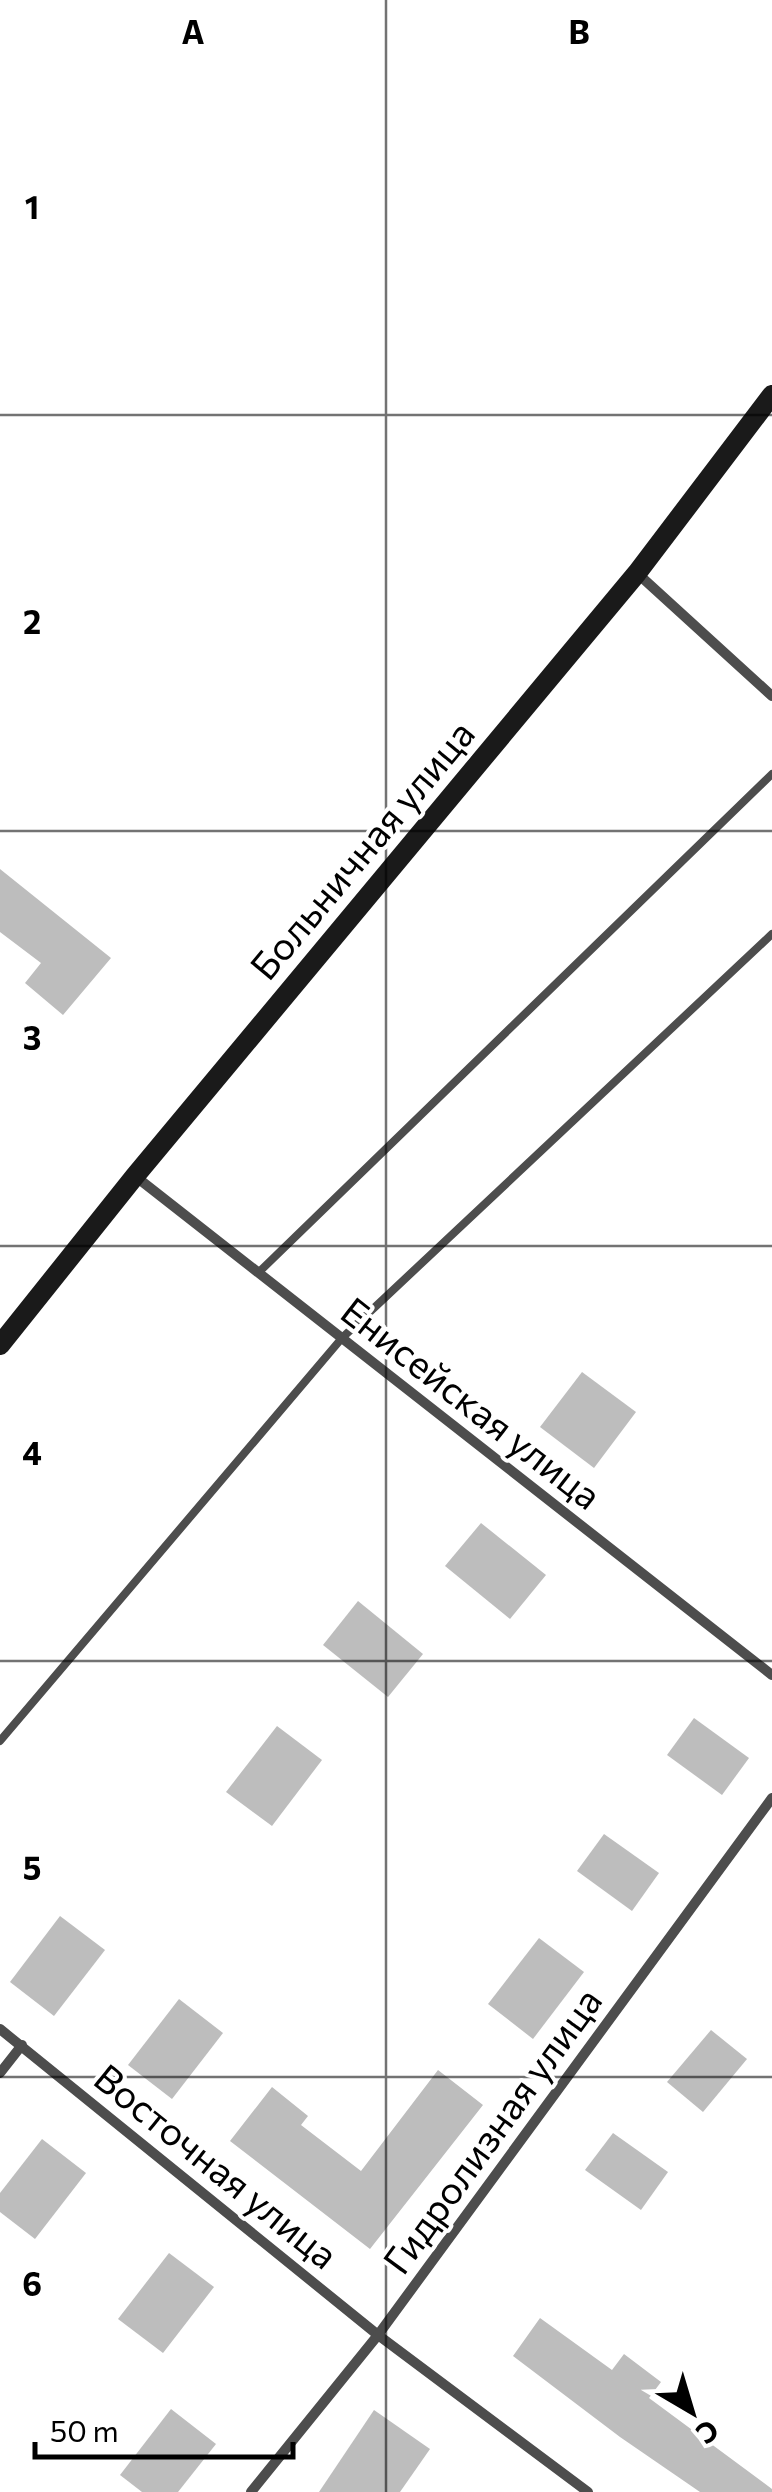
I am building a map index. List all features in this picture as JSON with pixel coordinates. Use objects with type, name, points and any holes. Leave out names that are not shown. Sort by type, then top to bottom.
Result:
[{"type":"street","name":"Больничная улица","points":[[0,1345],[135,1176],[636,573],[772,395]]},
{"type":"street","points":[[636,573],[772,696]]},
{"type":"street","name":"Енисейская улица","points":[[135,1176],[772,1675]]},
{"type":"street","name":"Гидролизная улица","points":[[251,2492],[378,2335],[772,1798]]},
{"type":"street","name":"Восточная улица","points":[[0,2029],[378,2335],[588,2492]]},
{"type":"street","points":[[0,2074],[22,2045]]},
{"type":"lane","points":[[259,1272],[772,774]]},
{"type":"lane","points":[[0,1741],[342,1338],[772,934]]},
{"type":"building","points":[[0,869],[111,958],[63,1015],[25,983],[41,963],[0,932]]},
{"type":"building","points":[[582,1372],[636,1412],[594,1468],[540,1427]]},
{"type":"building","points":[[481,1523],[546,1575],[510,1619],[445,1566]]},
{"type":"building","points":[[358,1601],[423,1654],[388,1697],[323,1645]]},
{"type":"building","points":[[694,1718],[749,1758],[722,1795],[667,1755]]},
{"type":"building","points":[[277,1726],[322,1760],[272,1826],[226,1792]]},
{"type":"building","points":[[604,1834],[659,1873],[632,1911],[577,1871]]},
{"type":"building","points":[[60,1916],[105,1950],[54,2016],[10,1982]]},
{"type":"building","points":[[539,1938],[584,1972],[533,2039],[488,2004]]},
{"type":"building","points":[[179,1999],[223,2033],[172,2099],[128,2065]]},
{"type":"building","points":[[711,2030],[747,2059],[703,2112],[667,2082]]},
{"type":"building","points":[[438,2070],[483,2105],[370,2249],[230,2141],[272,2087],[308,2116],[301,2125],[361,2171]]},
{"type":"building","points":[[613,2133],[668,2172],[641,2210],[585,2170]]},
{"type":"building","points":[[42,2139],[86,2173],[35,2239],[0,2212],[0,2193]]},
{"type":"building","points":[[169,2253],[214,2287],[163,2353],[118,2319]]},
{"type":"building","points":[[540,2318],[612,2370],[624,2354],[661,2382],[649,2398],[772,2492],[700,2492],[620,2437],[513,2356]]},
{"type":"building","points":[[171,2409],[216,2444],[178,2492],[142,2492],[120,2475]]},
{"type":"building","points":[[374,2410],[430,2449],[400,2492],[319,2492]]}]
